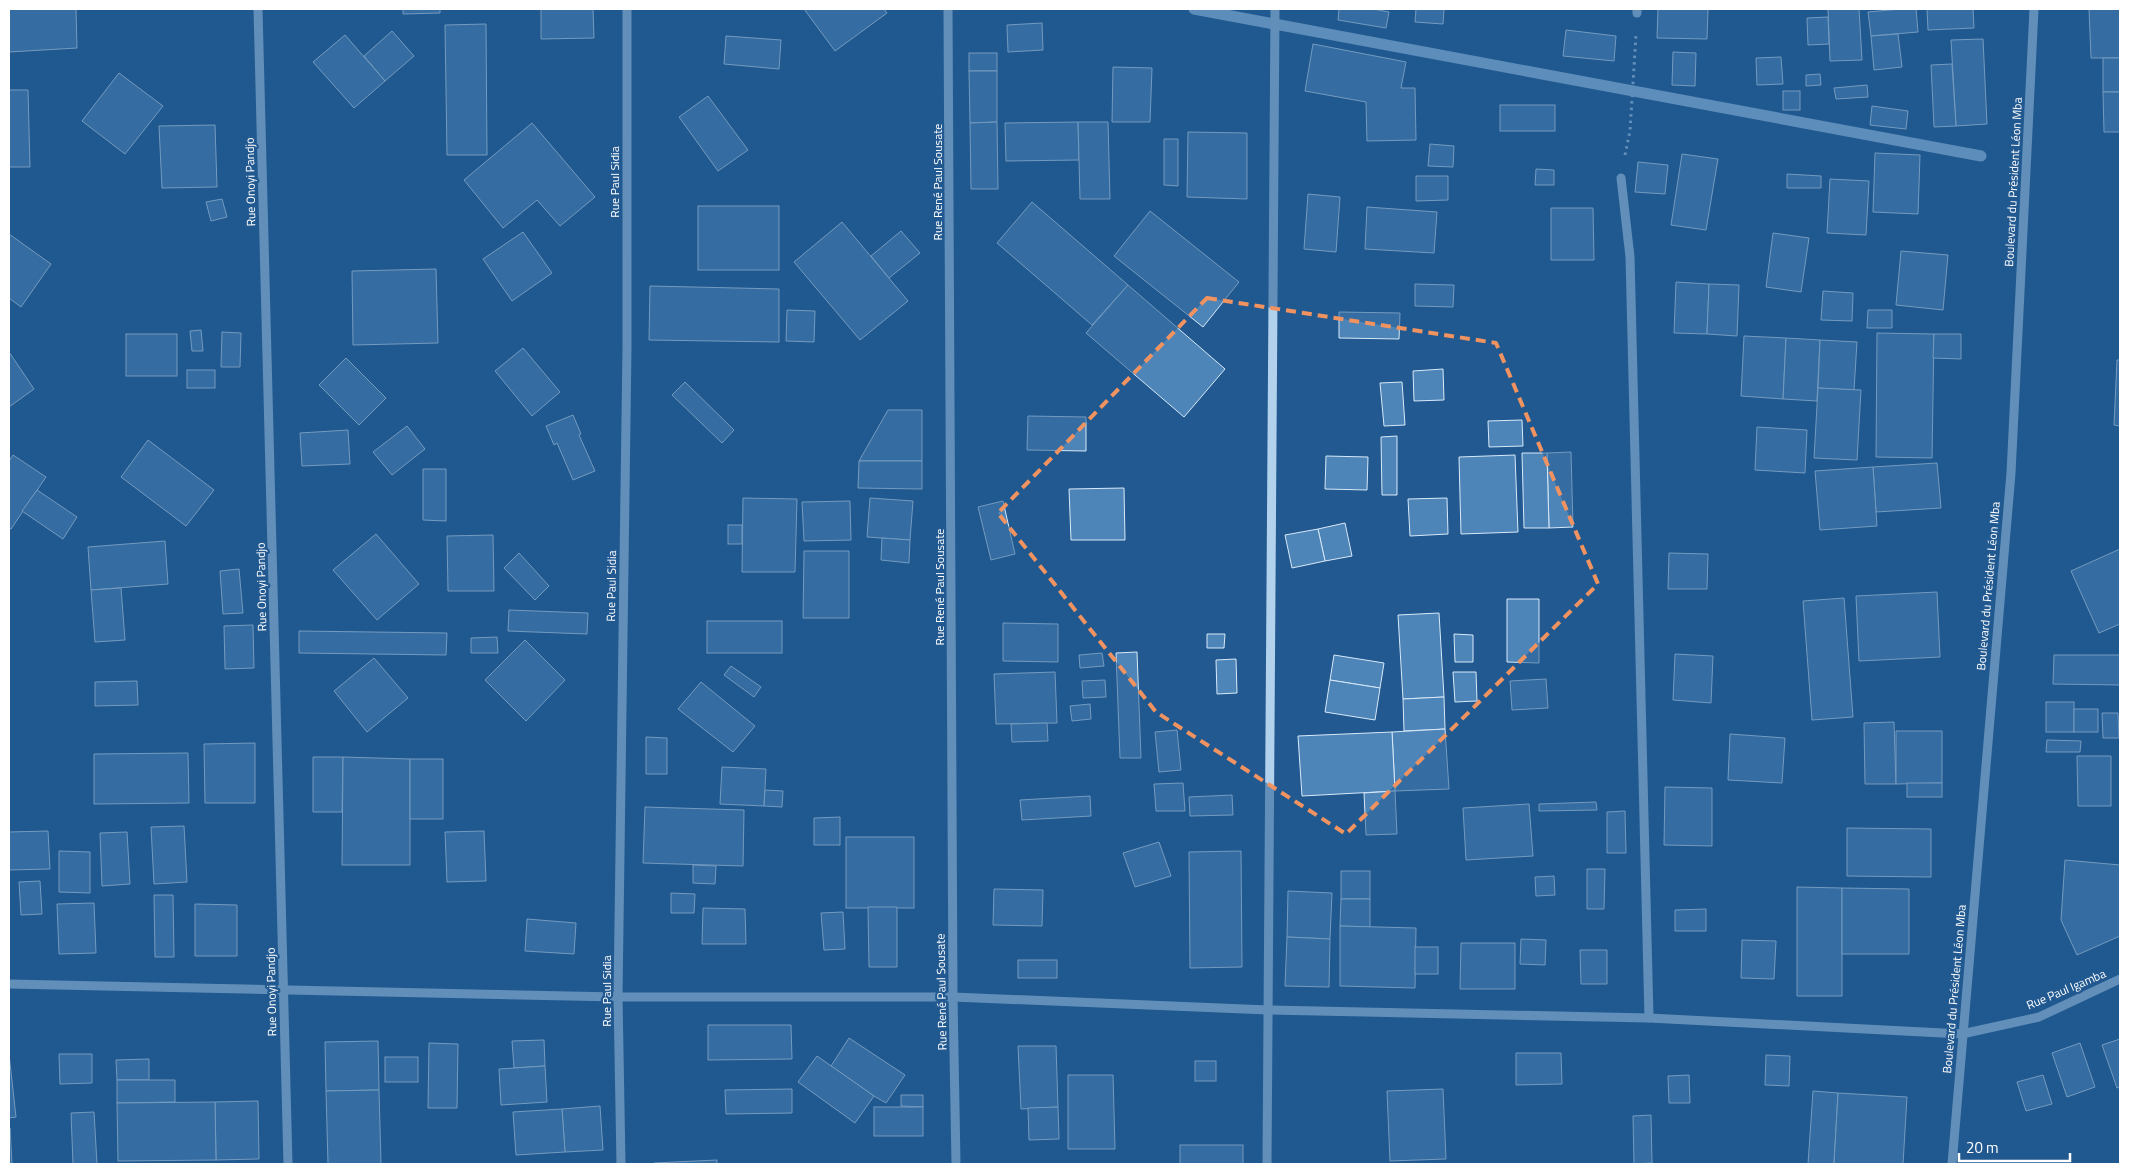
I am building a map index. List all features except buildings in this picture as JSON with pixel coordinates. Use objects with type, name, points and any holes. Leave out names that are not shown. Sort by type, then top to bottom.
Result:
[{"type":"street","name":"Rue Onoyi Pandjo","points":[[258,9],[288,1164]]},
{"type":"street","name":"Rue Paul Sidia","points":[[621,1164],[618,997],[627,337],[627,9]]},
{"type":"street","name":"Rue René Paul Sousate","points":[[948,9],[953,997],[956,1164]]},
{"type":"street","points":[[1267,1164],[1275,9]]},
{"type":"street","name":"Boulevard du Président Léon Mba","points":[[1952,1164],[2011,473],[2034,9]]},
{"type":"street","points":[[1621,178],[1630,257],[1649,1018]]},
{"type":"street","name":"Rue Paul Igamba","points":[[9,984],[618,997],[953,997],[1268,1010],[1649,1018],[1962,1034],[2039,1017],[2120,979]]},
{"type":"path","points":[[1630,131],[1637,11]]},
{"type":"highlighted area","points":[[1207,298],[1496,343],[1598,584],[1346,834],[1156,712],[998,513]]},
{"type":"waterway","points":[[1194,9],[1981,156]]}]
